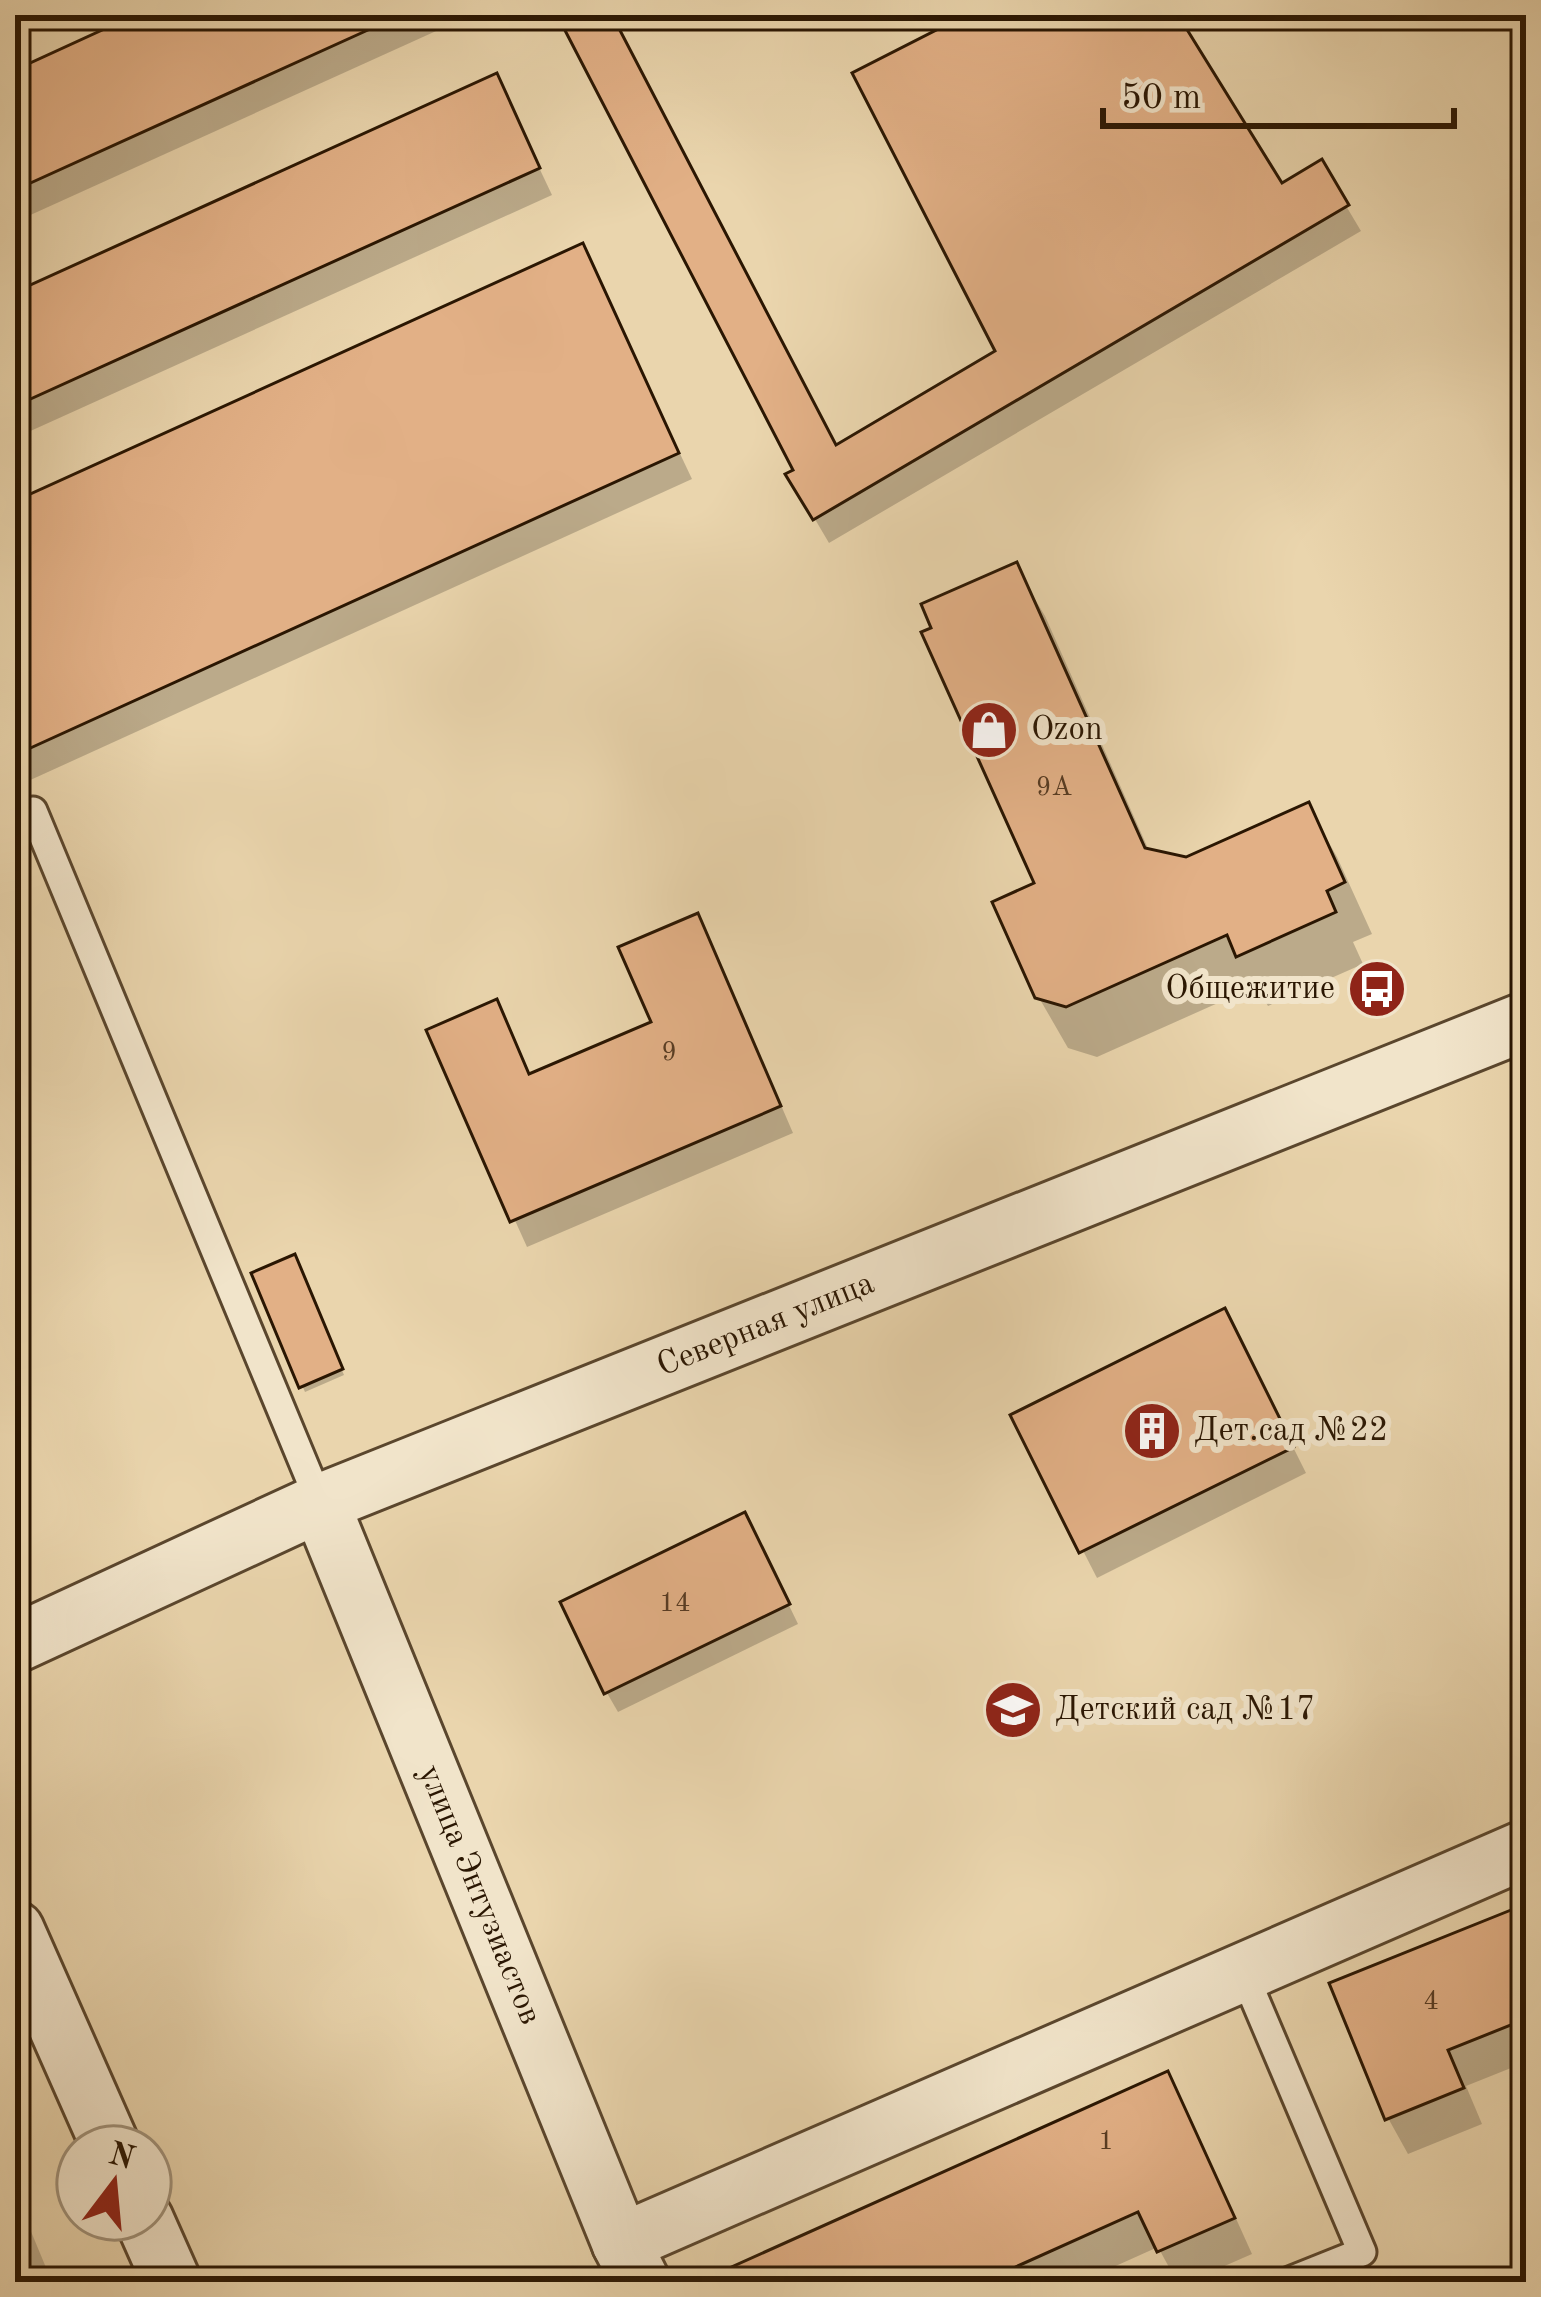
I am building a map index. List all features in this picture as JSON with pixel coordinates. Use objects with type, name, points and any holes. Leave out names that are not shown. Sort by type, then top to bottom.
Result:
[{"type":"street","name":"Северная улица","points":[[15,1645],[320,1504],[1526,1021]]},
{"type":"street","name":"улица Энтузиастов","points":[[320,1504],[631,2263]]},
{"type":"street","points":[[631,2263],[1244,1974],[1526,1849]]},
{"type":"street","points":[[15,1930],[39,2010],[98,2123]]},
{"type":"street","points":[[155,2243],[172,2282]]},
{"type":"lane","points":[[33,811],[320,1504]]},
{"type":"lane","points":[[1244,1974],[1362,2252],[1287,2282]]},
{"type":"building","points":[[135,15],[401,15],[15,190],[15,70]]},
{"type":"building","points":[[557,15],[612,15],[836,445],[995,351],[852,73],[942,27],[936,15],[1178,15],[1282,183],[1322,159],[1349,205],[813,520],[785,474],[793,470]]},
{"type":"building","points":[[497,73],[540,168],[15,406],[15,292]]},
{"type":"building","points":[[583,243],[679,453],[15,755],[15,501]]},
{"type":"building","points":[[1017,562],[1145,848],[1186,857],[1309,802],[1345,882],[1327,891],[1336,912],[1236,957],[1227,935],[1066,1007],[1035,998],[992,902],[1034,883],[921,632],[931,628],[921,604]]},
{"type":"building","points":[[698,913],[781,1106],[510,1222],[426,1030],[497,999],[529,1074],[651,1022],[618,947]]},
{"type":"building","points":[[295,1254],[343,1369],[299,1388],[251,1273]]},
{"type":"building","name":"Дет.сад №22","points":[[1225,1308],[1294,1447],[1079,1553],[1010,1415]]},
{"type":"building","points":[[745,1512],[790,1604],[604,1694],[560,1602]]},
{"type":"building","points":[[1526,1904],[1526,2019],[1448,2050],[1464,2088],[1385,2120],[1329,1983]]},
{"type":"building","points":[[1168,2071],[1235,2218],[1157,2252],[1138,2212],[982,2282],[698,2282]]},
{"type":"place","name":"Ozon","points":[[989,730]]},
{"type":"place","name":"Общежитие","points":[[1377,989]]},
{"type":"place","name":"Дет.сад №22","points":[[1152,1431]]},
{"type":"place","name":"Детский сад №17","points":[[1013,1710]]}]
